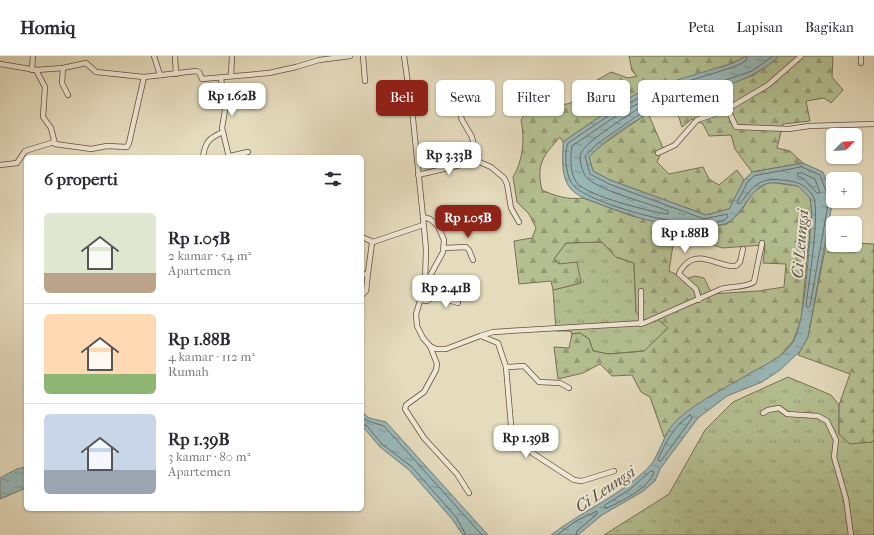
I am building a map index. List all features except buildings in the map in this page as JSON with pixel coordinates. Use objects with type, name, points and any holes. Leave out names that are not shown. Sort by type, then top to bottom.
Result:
[{"type":"street","points":[[33,56],[34,70],[45,86],[43,117],[51,128],[54,142],[60,146],[75,146],[91,149],[107,146],[127,147],[144,77]]},
{"type":"street","points":[[154,56],[160,74]]},
{"type":"street","points":[[175,56],[176,74]]},
{"type":"street","points":[[231,76],[232,56]]},
{"type":"street","points":[[0,64],[34,70],[63,68],[86,63],[96,72],[144,77],[160,74],[176,74],[196,70],[199,72],[202,79],[221,78],[286,69],[319,60],[350,56]]},
{"type":"street","points":[[362,56],[365,81]]},
{"type":"street","points":[[404,56],[416,150],[426,249],[425,285]]},
{"type":"street","points":[[733,106],[768,85],[801,56]]},
{"type":"street","points":[[861,56],[861,63]]},
{"type":"street","points":[[63,68],[62,83],[68,95]]},
{"type":"street","points":[[221,78],[225,110],[223,132],[230,155]]},
{"type":"street","points":[[461,116],[472,137],[477,160]]},
{"type":"street","points":[[658,153],[675,145],[697,120],[709,116]]},
{"type":"street","points":[[731,116],[736,127],[789,129],[809,126],[874,124]]},
{"type":"street","points":[[204,155],[207,142],[212,137],[223,132]]},
{"type":"street","points":[[0,165],[17,163],[25,151],[54,142]]},
{"type":"street","points":[[416,150],[438,148],[441,150],[443,169]]},
{"type":"street","points":[[234,155],[248,152]]},
{"type":"street","points":[[418,175],[477,160],[491,167],[506,181],[510,205],[518,222]]},
{"type":"street","points":[[423,217],[430,219],[441,230],[444,240],[444,248],[425,285],[416,314],[417,326],[423,338],[430,346],[437,364],[436,370],[424,392],[406,405],[405,409],[424,438],[459,477],[469,493]]},
{"type":"street","points":[[372,243],[423,224]]},
{"type":"street","points":[[364,238],[372,243]]},
{"type":"street","points":[[364,293],[366,291],[372,243]]},
{"type":"street","points":[[430,346],[439,350],[446,349],[493,332],[641,324],[648,322],[721,289],[736,285],[746,285],[754,282],[762,243]]},
{"type":"street","points":[[444,248],[466,247],[469,250],[473,260]]},
{"type":"street","points":[[699,300],[696,289],[679,274],[686,263],[695,259],[703,259],[736,266],[740,262],[743,249]]},
{"type":"street","points":[[364,275],[368,273]]},
{"type":"street","points":[[641,291],[641,324]]},
{"type":"street","points":[[420,300],[427,301],[435,296],[458,303]]},
{"type":"street","points":[[480,336],[498,343],[506,367],[510,425],[515,437],[524,447],[574,480],[582,481],[614,471]]},
{"type":"street","points":[[506,367],[524,366],[539,382],[560,383],[569,388]]},
{"type":"street","points":[[763,413],[768,410],[779,408],[787,414],[818,416],[826,421],[836,440],[834,457],[846,499],[851,535]]},
{"type":"green space","points":[[629,56],[746,56],[733,63],[685,80],[638,80],[638,97],[630,100],[630,80],[598,80],[611,72],[628,78],[637,76],[632,71]]},
{"type":"green space","points":[[779,56],[833,56],[832,77],[843,90],[831,103],[824,98],[806,101],[810,121],[783,124],[777,148],[790,151],[803,163],[752,172],[735,149],[731,135],[709,136],[703,124],[692,119],[682,127],[678,116],[733,116],[733,82],[754,75]]},
{"type":"green space","points":[[572,102],[572,116],[601,116],[563,142],[560,137],[545,155],[542,161],[540,173],[542,190],[562,197],[583,198],[632,216],[676,225],[669,271],[686,279],[695,276],[704,278],[712,294],[758,291],[784,287],[786,264],[763,263],[765,245],[722,248],[702,241],[705,228],[727,224],[742,210],[752,193],[769,182],[798,186],[810,198],[812,213],[801,320],[793,341],[779,357],[696,406],[677,420],[664,437],[650,397],[641,392],[632,375],[612,376],[600,364],[583,373],[558,379],[554,347],[569,348],[572,334],[580,333],[589,339],[593,351],[609,354],[644,351],[668,328],[656,318],[642,320],[636,312],[634,263],[616,257],[602,242],[566,243],[554,259],[559,264],[577,262],[581,283],[553,290],[551,281],[519,284],[514,241],[532,238],[536,228],[529,214],[517,202],[513,177],[519,164],[522,150],[523,135],[521,120],[524,116],[564,116],[564,104]]},
{"type":"green space","points":[[644,116],[649,116],[663,148],[657,162],[669,174],[703,167],[709,179],[719,185],[737,170],[744,180],[729,209],[706,215],[610,180],[593,171],[589,157],[599,147]]},
{"type":"green space","points":[[602,242],[616,257],[634,263],[636,312],[656,318],[669,328],[644,351],[609,354],[593,351],[589,339],[580,333],[572,334],[570,331],[556,331],[553,290],[581,283],[554,259],[566,243]]},
{"type":"green space","points":[[862,243],[874,244],[874,440],[872,442],[850,444],[839,434],[839,405],[850,374],[798,355],[808,337],[826,244],[826,252],[862,252]]},
{"type":"green space","points":[[788,377],[831,395],[839,405],[839,434],[872,442],[874,440],[874,535],[604,535],[669,494],[705,430],[733,402]]},
{"type":"water","points":[[746,56],[779,56],[756,73],[733,83],[733,80],[677,80],[733,63]]},
{"type":"water","points":[[638,93],[638,116],[644,116],[607,141],[589,157],[593,171],[610,180],[706,215],[729,209],[744,180],[752,172],[803,163],[823,172],[826,180],[826,208],[831,208],[830,216],[826,216],[826,238],[808,337],[801,350],[780,370],[762,382],[727,396],[698,418],[660,469],[655,481],[642,492],[602,515],[578,535],[551,535],[575,518],[625,487],[648,468],[656,457],[673,424],[686,412],[780,356],[793,342],[801,317],[812,213],[810,198],[798,186],[777,183],[764,185],[757,189],[736,216],[730,221],[724,224],[709,227],[693,227],[661,223],[614,209],[584,198],[577,194],[567,184],[564,173],[563,142],[601,116],[630,116],[630,98]]},
{"type":"water","points":[[364,414],[369,418],[386,422],[488,535],[463,535],[452,519],[409,470],[380,447],[365,429]]},
{"type":"water","points":[[24,467],[24,489],[0,499],[0,478],[17,469]]},
{"type":"water label","name":"Ci Leungsi","points":[[800,244]]},
{"type":"water label","name":"Ci Leungsi","points":[[605,489]]}]
